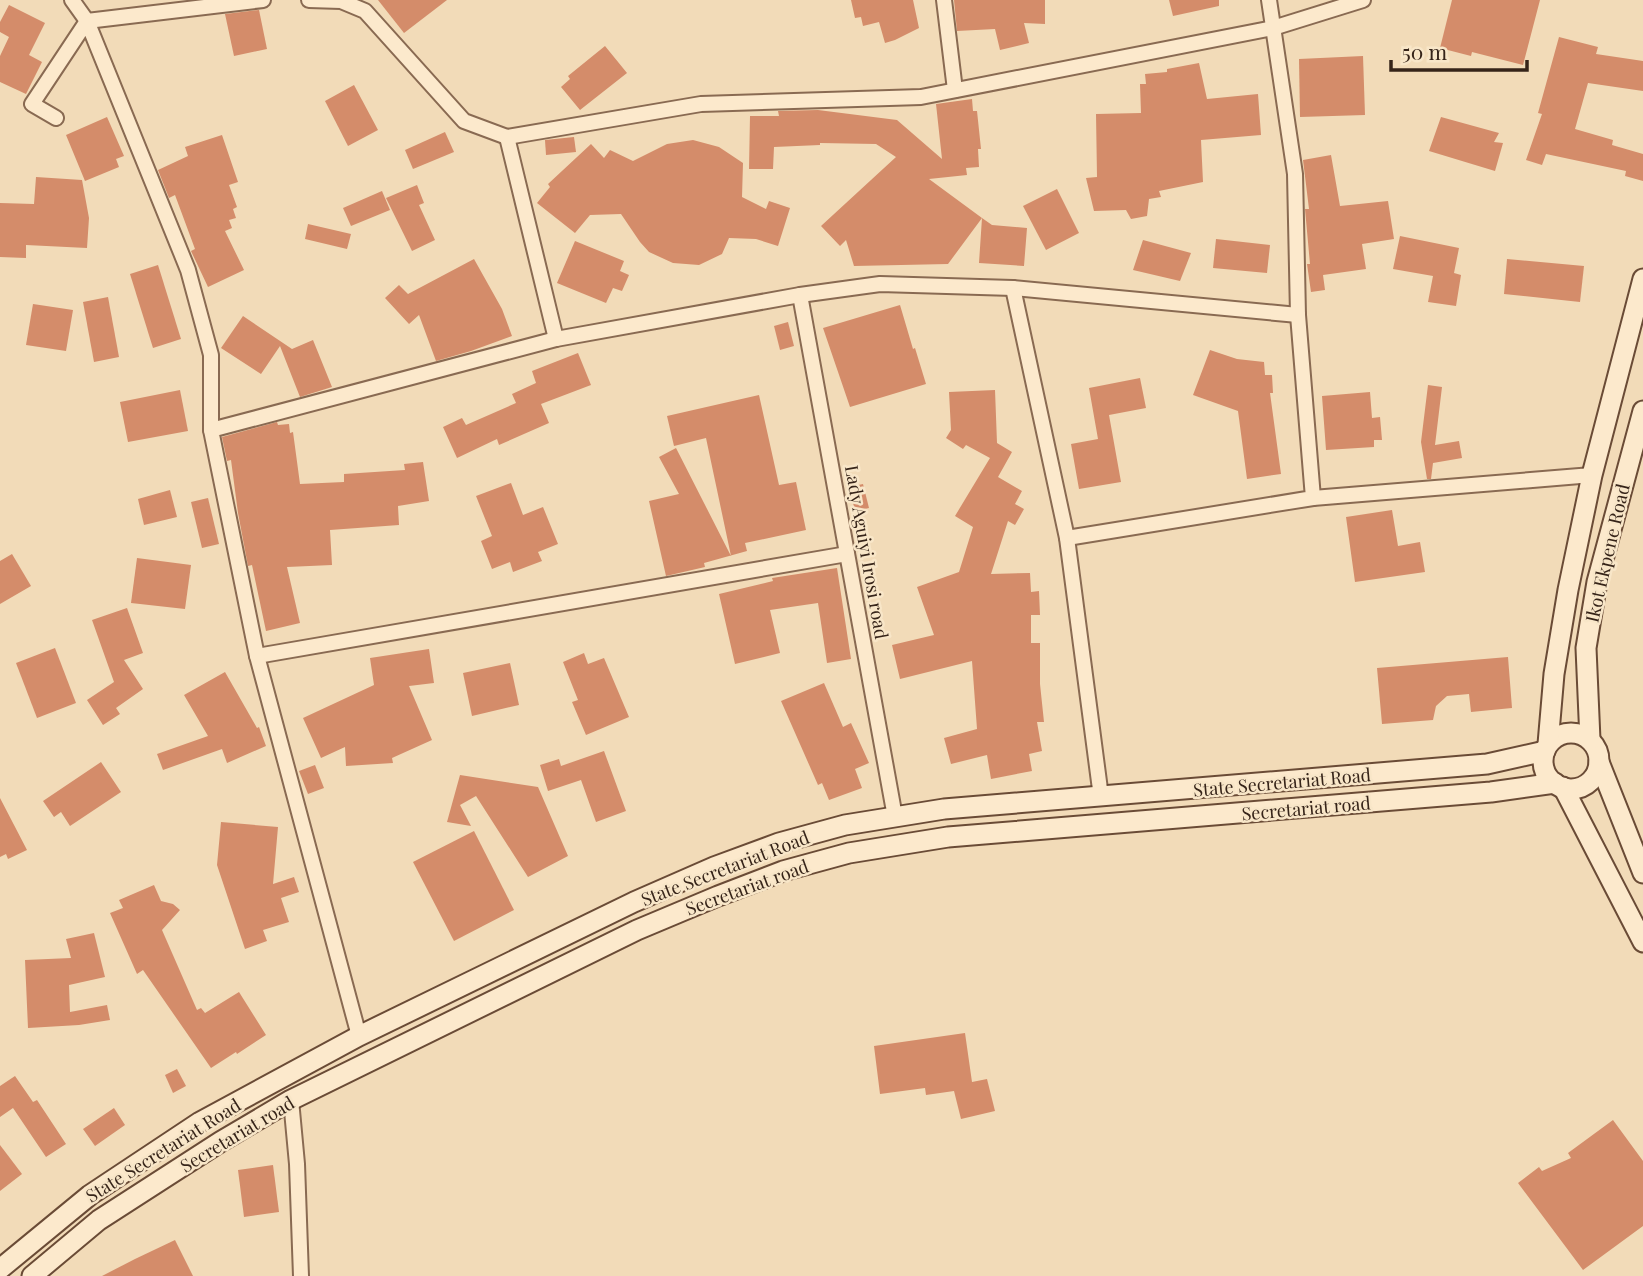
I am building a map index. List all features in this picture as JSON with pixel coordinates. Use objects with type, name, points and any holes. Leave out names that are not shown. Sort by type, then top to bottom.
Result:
[{"type":"street","points":[[72,0],[87,21],[188,270],[211,355],[211,430],[257,656],[359,1037]]},
{"type":"street","points":[[56,118],[32,104],[87,21],[263,0]]},
{"type":"street","points":[[309,0],[341,1],[365,10],[464,121],[507,137],[701,104],[921,97],[1273,28],[1363,0]]},
{"type":"street","points":[[944,0],[955,90]]},
{"type":"street","points":[[1269,0],[1295,174],[1298,315],[1313,498]]},
{"type":"street","points":[[507,137],[556,339]]},
{"type":"street","points":[[1643,279],[1592,475],[1568,590],[1553,674],[1543,763],[1546,774],[1559,785],[1643,942]]},
{"type":"street","points":[[211,430],[556,339],[800,295],[880,284],[1013,288],[1298,315]]},
{"type":"street","points":[[1013,288],[1066,538],[1101,797]]},
{"type":"street","name":"Lady Aguiyi Irosi road","points":[[800,295],[895,817]]},
{"type":"street","name":"Ikot Ekpene Road","points":[[1590,740],[1586,648],[1597,582],[1643,411]]},
{"type":"street","points":[[1066,538],[1313,498],[1592,475]]},
{"type":"street","points":[[257,656],[848,554]]},
{"type":"street","points":[[1546,748],[1557,736],[1568,733],[1580,734],[1590,740],[1597,750],[1599,762],[1643,873]]},
{"type":"street","name":"State Secretariat Road","points":[[0,1269],[90,1195],[200,1122],[359,1037],[634,902],[714,867],[779,843],[845,825],[944,809],[1487,764],[1546,748]]},
{"type":"street","points":[[1559,785],[1583,786],[1591,780],[1599,762]]},
{"type":"street","name":"Secretariat road","points":[[32,1276],[99,1220],[291,1100],[637,930],[783,871],[849,853],[948,837],[1559,785]]},
{"type":"street","points":[[291,1100],[298,1164],[301,1276]]},
{"type":"building","points":[[378,0],[447,0],[404,33]]},
{"type":"building","points":[[851,0],[913,0],[919,28],[885,43],[879,22],[863,26],[861,17],[855,18]]},
{"type":"building","points":[[954,0],[1045,0],[1045,24],[1024,23],[1029,43],[1000,50],[995,29],[957,31]]},
{"type":"building","points":[[1169,0],[1219,0],[1219,6],[1173,16]]},
{"type":"building","points":[[1452,0],[1540,0],[1523,65],[1472,52],[1471,56],[1440,48]]},
{"type":"building","points":[[9,5],[45,23],[29,55],[42,62],[26,94],[0,82],[0,56],[9,37],[0,32],[0,22]]},
{"type":"building","points":[[259,10],[267,49],[234,56],[225,14]]},
{"type":"building","points":[[1559,37],[1598,47],[1596,54],[1643,61],[1643,91],[1588,83],[1575,129],[1613,140],[1612,145],[1643,154],[1643,181],[1625,176],[1626,171],[1546,154],[1542,165],[1526,160],[1542,114],[1538,113]]},
{"type":"building","points":[[605,46],[627,73],[580,110],[561,87],[570,79],[568,76]]},
{"type":"building","points":[[1363,56],[1365,115],[1300,117],[1299,59]]},
{"type":"building","points":[[1199,63],[1207,99],[1258,94],[1261,135],[1201,140],[1203,182],[1159,191],[1161,197],[1149,199],[1147,216],[1131,219],[1126,210],[1094,211],[1086,178],[1097,177],[1096,114],[1141,113],[1140,84],[1146,84],[1145,74],[1167,72],[1167,69]]},
{"type":"building","points":[[354,85],[378,130],[348,146],[325,101]]},
{"type":"building","points":[[972,99],[973,111],[977,111],[981,149],[978,149],[979,167],[966,168],[967,175],[929,179],[982,218],[948,264],[854,266],[846,240],[840,246],[821,226],[896,157],[876,144],[820,143],[774,147],[773,169],[749,169],[750,116],[779,116],[778,111],[818,110],[897,120],[942,159],[936,104]]},
{"type":"building","points":[[107,117],[124,156],[116,159],[119,167],[85,181],[66,135]]},
{"type":"building","points":[[1441,117],[1499,133],[1494,142],[1503,143],[1495,171],[1429,151]]},
{"type":"building","points":[[445,132],[454,152],[413,169],[405,150]]},
{"type":"building","points":[[222,135],[238,182],[229,185],[237,207],[233,209],[236,218],[229,220],[232,228],[225,231],[244,270],[208,287],[191,251],[195,249],[175,195],[169,198],[158,170],[188,156],[185,147]]},
{"type":"building","points":[[574,137],[576,152],[546,155],[545,140]]},
{"type":"building","points":[[693,140],[719,147],[743,163],[742,197],[766,209],[769,201],[790,208],[778,246],[756,239],[729,238],[722,254],[699,265],[673,263],[649,252],[621,214],[590,215],[575,233],[537,203],[550,187],[548,184],[591,144],[604,158],[610,150],[633,161],[667,144]]},
{"type":"building","points":[[1331,155],[1340,206],[1388,201],[1394,239],[1362,244],[1366,269],[1323,275],[1325,290],[1311,292],[1305,209],[1309,209],[1303,160]]},
{"type":"building","points":[[36,177],[82,180],[89,218],[87,248],[26,245],[26,258],[0,257],[0,203],[34,204]]},
{"type":"building","points":[[417,185],[424,203],[419,205],[435,240],[412,251],[386,198]]},
{"type":"building","points":[[1057,189],[1079,233],[1046,250],[1023,206]]},
{"type":"building","points":[[382,191],[390,210],[351,226],[343,208]]},
{"type":"building","points":[[982,218],[992,225],[1027,228],[1024,266],[979,263]]},
{"type":"building","points":[[308,224],[351,234],[347,249],[305,239]]},
{"type":"building","points":[[1400,236],[1459,248],[1454,273],[1461,275],[1456,306],[1428,302],[1433,276],[1393,269]]},
{"type":"building","points":[[1216,239],[1270,245],[1267,273],[1213,268]]},
{"type":"building","points":[[1143,240],[1191,253],[1180,281],[1133,270]]},
{"type":"building","points":[[575,241],[624,261],[620,271],[629,275],[622,291],[613,288],[606,303],[557,283]]},
{"type":"building","points":[[474,259],[502,309],[512,336],[436,361],[419,315],[409,324],[385,298],[399,285],[408,294]]},
{"type":"building","points":[[1507,259],[1584,266],[1580,302],[1504,294]]},
{"type":"building","points":[[158,265],[181,339],[153,348],[130,274]]},
{"type":"building","points":[[108,297],[119,357],[94,362],[83,302]]},
{"type":"building","points":[[33,304],[73,310],[66,351],[26,345]]},
{"type":"building","points":[[900,305],[926,384],[850,407],[823,328]]},
{"type":"building","points":[[243,316],[292,349],[313,340],[332,387],[300,397],[280,346],[261,374],[221,348]]},
{"type":"building","points":[[788,322],[794,346],[780,350],[774,326]]},
{"type":"building","points":[[1210,350],[1237,359],[1264,362],[1265,375],[1272,375],[1273,393],[1270,393],[1281,474],[1247,479],[1238,411],[1193,395]]},
{"type":"building","points":[[578,353],[591,385],[541,404],[549,423],[499,445],[497,439],[457,458],[443,427],[462,418],[466,425],[516,403],[512,394],[536,383],[532,371]]},
{"type":"building","points":[[1140,378],[1146,408],[1109,415],[1121,482],[1079,489],[1071,444],[1098,439],[1089,388]]},
{"type":"building","points":[[1428,385],[1442,387],[1435,445],[1459,441],[1462,458],[1433,463],[1431,479],[1427,479],[1421,442]]},
{"type":"building","points":[[180,390],[188,431],[128,442],[120,402]]},
{"type":"building","points":[[995,390],[997,443],[1012,452],[998,477],[1022,491],[1015,504],[1024,509],[1015,525],[1008,521],[991,574],[1030,573],[1031,592],[1039,591],[1040,615],[1031,615],[1031,643],[1040,643],[1044,722],[1037,722],[1042,751],[1029,754],[1032,771],[991,779],[987,755],[951,764],[944,738],[977,729],[972,661],[900,679],[892,645],[934,635],[917,587],[959,572],[973,527],[955,516],[990,458],[966,445],[963,449],[946,438],[951,430],[949,392]]},
{"type":"building","points":[[1370,392],[1372,418],[1380,417],[1382,440],[1374,440],[1374,447],[1326,450],[1322,396]]},
{"type":"building","points":[[759,395],[779,485],[796,482],[806,530],[745,543],[747,551],[731,555],[706,438],[674,446],[667,416]]},
{"type":"building","points":[[277,422],[278,425],[289,424],[290,433],[293,432],[300,484],[344,482],[344,474],[405,470],[404,464],[423,462],[429,501],[398,506],[399,525],[330,530],[332,565],[287,567],[300,623],[266,631],[252,565],[248,566],[231,460],[227,461],[222,437]]},
{"type":"building","points":[[676,448],[731,556],[704,563],[705,567],[666,576],[649,501],[679,494],[659,457]]},
{"type":"building","points":[[511,483],[523,515],[543,507],[558,544],[538,552],[542,561],[513,572],[510,562],[492,569],[481,541],[492,536],[476,496]]},
{"type":"building","points":[[863,484],[869,508],[855,511],[849,487]]},
{"type":"building","points":[[170,490],[177,517],[144,525],[138,499]]},
{"type":"building","points":[[208,498],[219,544],[202,548],[191,502]]},
{"type":"building","points":[[1392,510],[1398,546],[1420,542],[1425,572],[1355,582],[1346,517]]},
{"type":"building","points":[[12,554],[31,586],[0,604],[0,561]]},
{"type":"building","points":[[137,558],[191,565],[185,609],[131,603]]},
{"type":"building","points":[[837,568],[851,659],[827,663],[818,603],[770,610],[780,653],[735,664],[719,594],[773,581],[772,578]]},
{"type":"building","points":[[127,608],[143,653],[124,660],[143,689],[116,708],[120,714],[103,725],[87,700],[114,682],[92,620]]},
{"type":"building","points":[[55,648],[76,703],[37,718],[16,663]]},
{"type":"building","points":[[429,649],[434,683],[409,686],[432,740],[392,758],[393,763],[346,766],[345,747],[321,758],[303,718],[374,685],[370,658]]},
{"type":"building","points":[[584,653],[588,664],[604,658],[629,717],[586,735],[572,702],[578,700],[563,662]]},
{"type":"building","points":[[1508,657],[1512,708],[1471,712],[1469,694],[1447,696],[1436,706],[1433,720],[1382,724],[1377,668]]},
{"type":"building","points":[[510,663],[519,705],[472,716],[463,673]]},
{"type":"building","points":[[225,672],[257,728],[259,727],[266,746],[227,763],[222,749],[163,770],[157,754],[208,736],[184,695]]},
{"type":"building","points":[[824,683],[843,727],[851,723],[869,763],[855,769],[862,788],[829,800],[822,783],[818,785],[781,701]]},
{"type":"building","points":[[604,751],[626,811],[596,822],[581,780],[548,791],[540,765],[559,759],[561,766]]},
{"type":"building","points":[[101,762],[121,792],[70,826],[61,812],[54,817],[43,801]]},
{"type":"building","points":[[315,765],[324,788],[308,794],[299,771]]},
{"type":"building","points":[[460,775],[538,787],[568,856],[528,877],[476,796],[460,805],[471,826],[447,822]]},
{"type":"building","points":[[0,798],[27,850],[8,859],[6,854],[0,857]]},
{"type":"building","points":[[221,822],[278,827],[273,884],[294,877],[299,892],[281,898],[289,922],[263,930],[267,941],[245,949],[217,865]]},
{"type":"building","points":[[474,831],[514,910],[454,941],[413,862]]},
{"type":"building","points":[[154,885],[161,901],[173,904],[180,910],[162,930],[197,1010],[201,1008],[205,1013],[239,992],[266,1035],[211,1068],[143,970],[137,974],[110,913],[123,908],[119,900]]},
{"type":"building","points":[[94,933],[105,977],[69,985],[70,1012],[107,1005],[110,1020],[28,1028],[25,960],[71,958],[66,939]]},
{"type":"building","points":[[965,1033],[972,1082],[987,1079],[995,1111],[961,1119],[954,1091],[926,1095],[925,1088],[880,1094],[874,1046]]},
{"type":"building","points":[[177,1069],[186,1086],[173,1093],[165,1075]]},
{"type":"building","points":[[15,1076],[33,1102],[37,1100],[66,1144],[46,1157],[13,1108],[0,1117],[0,1086]]},
{"type":"building","points":[[114,1108],[125,1125],[95,1146],[83,1129]]},
{"type":"building","points":[[1613,1120],[1643,1161],[1643,1226],[1583,1270],[1518,1183],[1539,1167],[1542,1171],[1571,1158],[1568,1153]]},
{"type":"building","points":[[0,1145],[22,1174],[0,1191]]},
{"type":"building","points":[[273,1165],[279,1212],[244,1217],[238,1170]]},
{"type":"building","points":[[175,1240],[193,1276],[102,1276],[135,1259]]}]
